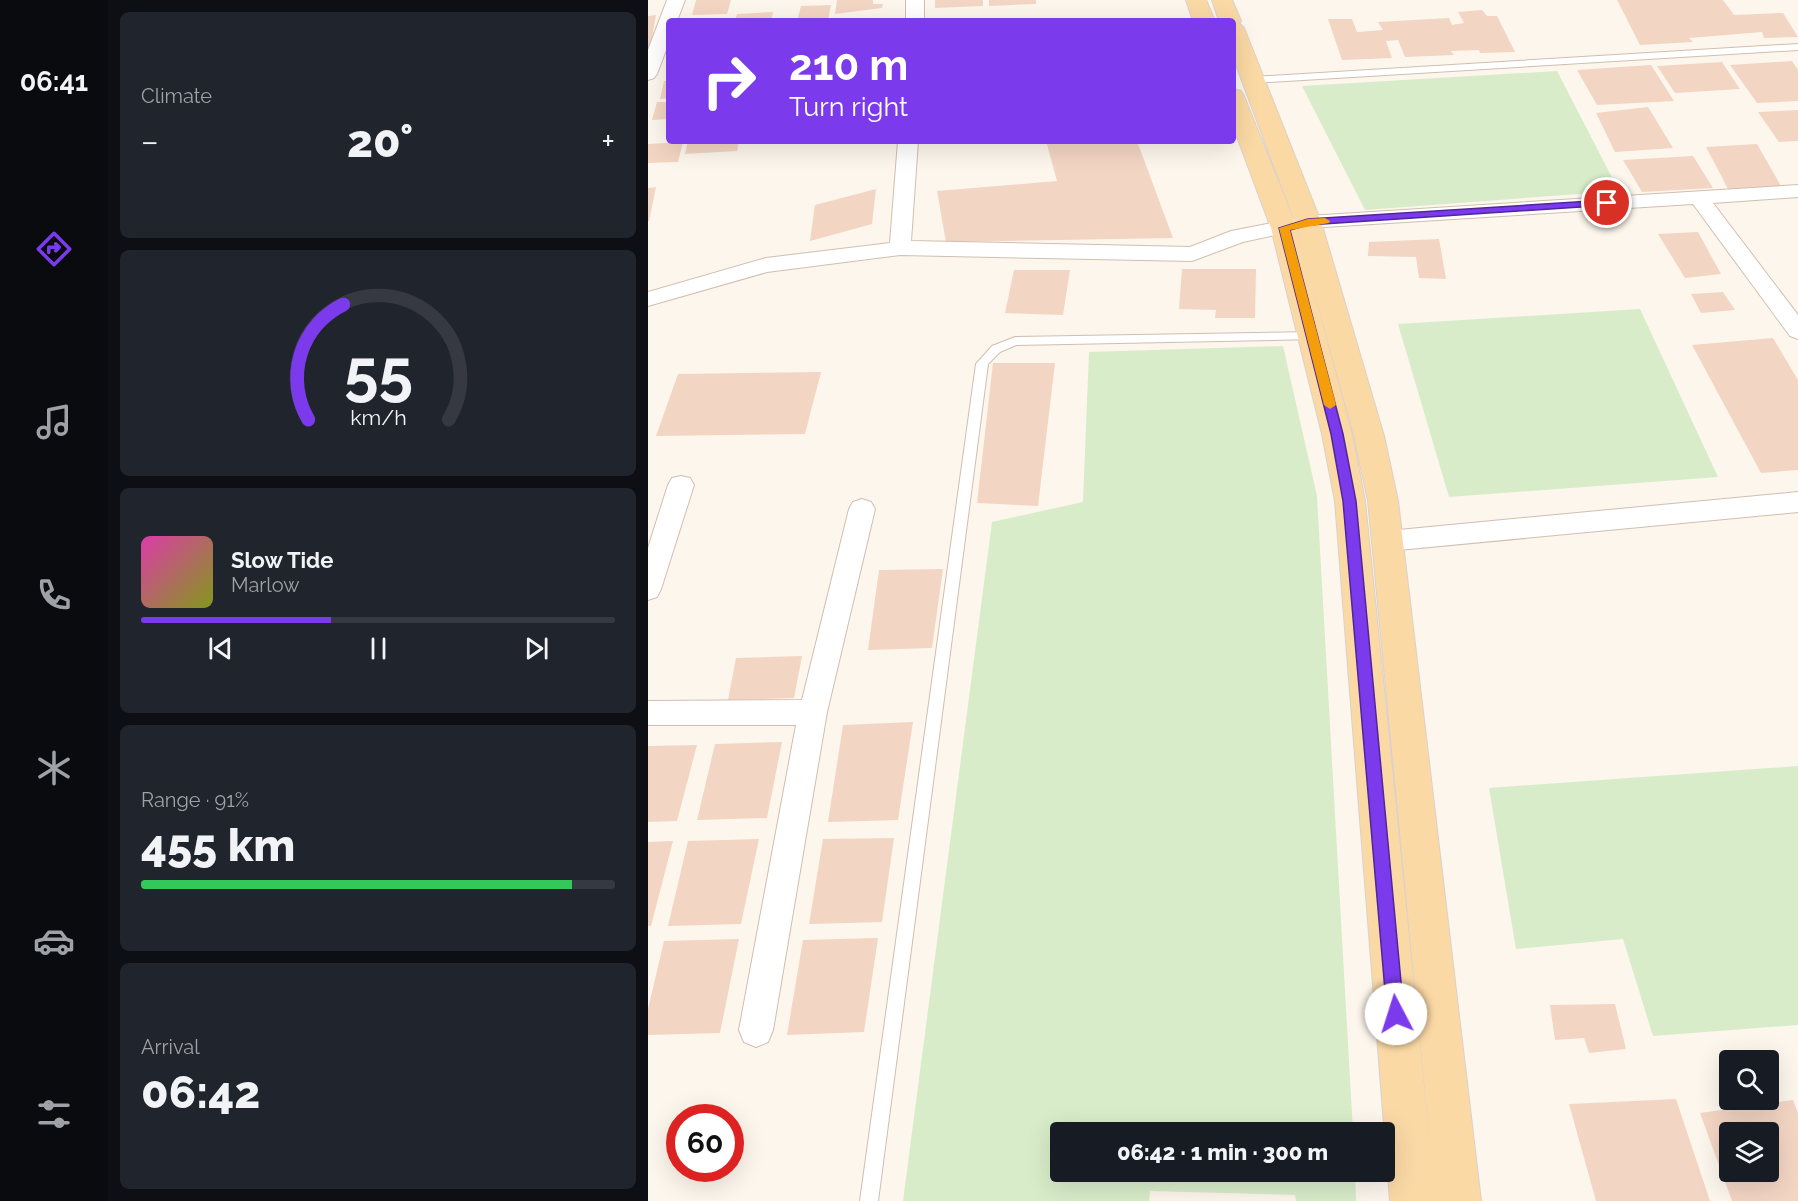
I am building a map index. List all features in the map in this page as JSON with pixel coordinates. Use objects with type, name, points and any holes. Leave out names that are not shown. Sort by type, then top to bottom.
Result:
[{"type":"main road","points":[[1196,0],[1203,18]]},
{"type":"main road","points":[[1222,0],[1229,18]]},
{"type":"main road","points":[[1236,46],[1243,88],[1296,225],[1369,436],[1383,501],[1458,1201]]},
{"type":"main road","points":[[1296,225],[1312,336],[1337,434],[1350,501],[1413,1201]]},
{"type":"street","points":[[669,18],[676,0]]},
{"type":"street","points":[[915,0],[915,18]]},
{"type":"street","points":[[666,26],[648,74],[666,73]]},
{"type":"street","points":[[900,248],[908,144]]},
{"type":"street","points":[[648,299],[766,265],[900,248],[1192,254],[1238,236],[1296,225],[1798,190]]},
{"type":"street","points":[[1698,197],[1798,331]]},
{"type":"street","points":[[648,589],[681,485]]},
{"type":"street","points":[[1388,541],[1798,502]]},
{"type":"street","points":[[756,1030],[813,712],[862,509]]},
{"type":"street","points":[[648,713],[813,712]]},
{"type":"lane","points":[[1243,88],[1798,47]]},
{"type":"lane","points":[[869,1201],[982,364],[998,346],[1015,341],[1312,336]]},
{"type":"green space","points":[[1557,71],[1619,191],[1365,210],[1302,86]]},
{"type":"green space","points":[[1640,309],[1718,477],[1449,497],[1398,324]]},
{"type":"green space","points":[[1283,346],[1317,496],[1352,1122],[1050,1122],[1050,1182],[1355,1182],[1356,1201],[1296,1201],[1295,1195],[1150,1191],[1149,1201],[903,1201],[992,522],[1083,502],[1089,352]]},
{"type":"green space","points":[[1798,766],[1798,1025],[1653,1036],[1623,939],[1516,949],[1489,788]]},
{"type":"building","points":[[696,0],[731,0],[727,14],[692,15]]},
{"type":"building","points":[[837,0],[873,0],[873,4],[883,4],[882,8],[835,14]]},
{"type":"building","points":[[935,0],[983,0],[983,6],[935,8]]},
{"type":"building","points":[[989,0],[1036,0],[1036,4],[989,6]]},
{"type":"building","points":[[1617,0],[1723,0],[1734,15],[1783,13],[1798,37],[1764,38],[1762,32],[1689,38],[1693,42],[1640,45]]},
{"type":"building","points":[[831,5],[829,18],[798,18],[801,6]]},
{"type":"building","points":[[1482,10],[1487,16],[1497,16],[1515,52],[1451,51],[1454,55],[1405,57],[1398,40],[1386,41],[1392,58],[1342,60],[1328,19],[1352,19],[1357,32],[1383,30],[1378,22],[1449,18],[1452,25],[1464,23],[1458,12]]},
{"type":"building","points":[[773,12],[772,18],[736,18],[737,14]]},
{"type":"building","points":[[656,15],[650,48],[648,48],[648,16]]},
{"type":"building","points":[[1792,61],[1798,70],[1798,101],[1757,103],[1730,65]]},
{"type":"building","points":[[1722,62],[1740,89],[1675,93],[1657,66]]},
{"type":"building","points":[[1651,65],[1674,101],[1597,105],[1577,70]]},
{"type":"building","points":[[664,81],[666,81],[666,98],[660,99]]},
{"type":"building","points":[[657,102],[666,102],[666,119],[652,120]]},
{"type":"building","points":[[1648,107],[1673,148],[1615,152],[1596,113]]},
{"type":"building","points":[[1798,110],[1798,141],[1779,142],[1758,112]]},
{"type":"building","points":[[648,144],[682,144],[678,162],[648,163]]},
{"type":"building","points":[[687,144],[738,144],[737,151],[685,154]]},
{"type":"building","points":[[1047,144],[1138,144],[1173,238],[946,242],[937,191],[1057,181]]},
{"type":"building","points":[[1757,144],[1781,186],[1728,189],[1706,147]]},
{"type":"building","points":[[1693,156],[1713,188],[1642,192],[1623,160]]},
{"type":"building","points":[[656,187],[649,221],[648,221],[648,188]]},
{"type":"building","points":[[876,189],[872,224],[810,241],[815,205]]},
{"type":"building","points":[[1698,232],[1721,274],[1685,278],[1658,234]]},
{"type":"building","points":[[1439,239],[1446,279],[1419,278],[1416,257],[1368,256],[1369,242]]},
{"type":"building","points":[[1182,269],[1256,269],[1255,318],[1215,318],[1216,310],[1179,309]]},
{"type":"building","points":[[1014,270],[1070,270],[1063,315],[1005,313]]},
{"type":"building","points":[[1723,292],[1735,310],[1701,313],[1691,294]]},
{"type":"building","points":[[1773,338],[1798,380],[1798,470],[1761,473],[1692,345]]},
{"type":"building","points":[[993,363],[1055,363],[1038,506],[977,503]]},
{"type":"building","points":[[821,372],[805,434],[656,436],[678,374]]},
{"type":"building","points":[[943,569],[932,648],[868,650],[879,570]]},
{"type":"building","points":[[802,656],[794,698],[728,700],[736,658]]},
{"type":"building","points":[[913,722],[898,820],[828,822],[843,725]]},
{"type":"building","points":[[782,742],[767,818],[697,820],[715,744]]},
{"type":"building","points":[[697,745],[677,821],[648,822],[648,746]]},
{"type":"building","points":[[894,838],[882,922],[809,924],[823,839]]},
{"type":"building","points":[[759,839],[741,924],[668,926],[688,841]]},
{"type":"building","points":[[673,841],[651,926],[648,926],[648,842]]},
{"type":"building","points":[[878,938],[864,1032],[787,1035],[803,940]]},
{"type":"building","points":[[739,939],[720,1033],[648,1035],[648,1009],[664,941]]},
{"type":"building","points":[[1615,1004],[1626,1049],[1589,1053],[1584,1038],[1555,1040],[1550,1005]]},
{"type":"building","points":[[1676,1099],[1710,1201],[1596,1201],[1569,1104]]},
{"type":"building","points":[[1793,1100],[1798,1113],[1798,1201],[1732,1201],[1725,1182],[1779,1182],[1779,1122],[1719,1122],[1719,1165],[1700,1113],[1721,1110],[1779,1110],[1779,1102]]},
{"type":"slow traffic","points":[[1325,221],[1308,222],[1284,228],[1330,405]]},
{"type":"route","points":[[1396,1014],[1350,501],[1337,434],[1284,228],[1308,222],[1607,203]]}]
